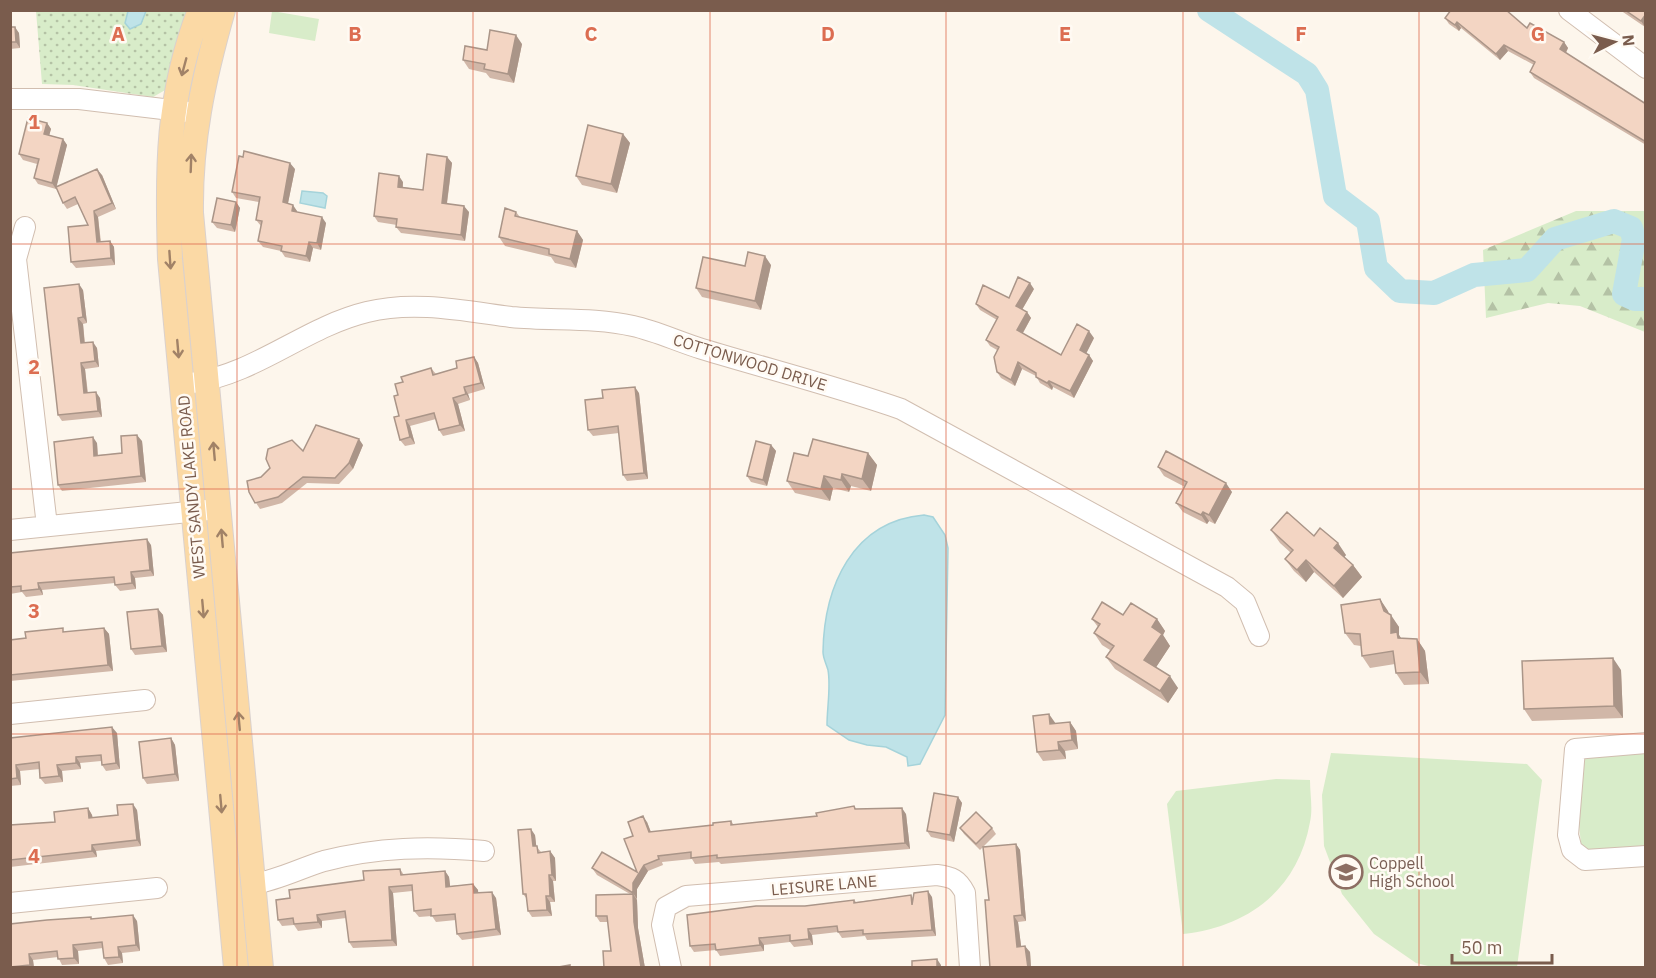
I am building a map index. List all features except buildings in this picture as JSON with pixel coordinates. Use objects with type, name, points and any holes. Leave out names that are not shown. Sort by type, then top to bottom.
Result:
[{"type":"main road","name":"WEST SANDY LAKE ROAD","points":[[200,10],[172,111],[167,174],[170,259],[236,968]]},
{"type":"main road","name":"WEST SANDY LAKE ROAD","points":[[223,10],[197,113],[192,151],[191,213],[261,968]]},
{"type":"street","points":[[1569,10],[1646,68]]},
{"type":"street","points":[[10,99],[79,99],[197,113]]},
{"type":"street","points":[[25,227],[16,259],[47,526]]},
{"type":"street","name":"COTTONWOOD DRIVE","points":[[181,384],[207,381],[251,366],[323,329],[367,312],[410,307],[529,319],[591,319],[635,326],[700,349],[851,391],[901,409],[948,437],[1227,586],[1245,602],[1259,636]]},
{"type":"street","points":[[10,530],[219,509]]},
{"type":"street","points":[[10,714],[145,700]]},
{"type":"street","points":[[1646,743],[1575,750],[1568,835],[1572,850],[1585,860],[1646,856]]},
{"type":"street","points":[[254,884],[324,862],[375,850],[439,847],[484,851]]},
{"type":"street","name":"LEISURE LANE","points":[[671,968],[662,925],[666,907],[686,896],[937,875],[952,877],[960,883],[965,893],[970,968]]},
{"type":"street","points":[[10,903],[157,888]]},
{"type":"green space","points":[[36,11],[189,11],[167,89],[153,97],[73,85],[42,84]]},
{"type":"green space","points":[[272,11],[319,19],[315,41],[269,33]]},
{"type":"green space","points":[[1576,211],[1645,211],[1645,332],[1580,306],[1548,303],[1486,318],[1483,250]]},
{"type":"green space","points":[[1645,748],[1645,848],[1582,854],[1572,755]]},
{"type":"green space","points":[[1331,753],[1527,764],[1542,780],[1517,967],[1432,967],[1416,963],[1374,934],[1342,894],[1324,846],[1322,795]]},
{"type":"green space","points":[[1276,779],[1310,780],[1310,822],[1304,846],[1294,867],[1282,885],[1249,913],[1207,930],[1183,934],[1167,804],[1176,791]]},
{"type":"water","points":[[128,11],[146,11],[141,24],[130,29],[125,23]]},
{"type":"water","points":[[302,191],[323,193],[327,196],[325,208],[300,203]]},
{"type":"water","points":[[924,515],[933,517],[945,535],[948,548],[945,715],[920,764],[908,766],[907,757],[886,747],[849,740],[827,725],[829,676],[823,652],[829,604],[836,582],[847,561],[861,544],[878,530],[899,520]]},
{"type":"waterway","points":[[1209,10],[1307,74],[1317,90],[1335,196],[1368,221],[1376,268],[1400,291],[1434,293],[1474,275],[1527,270],[1555,239],[1614,221],[1631,228],[1634,239],[1624,294],[1635,299],[1646,299]]},
{"type":"place","name":"Coppell High School","points":[[1346,872]]}]
